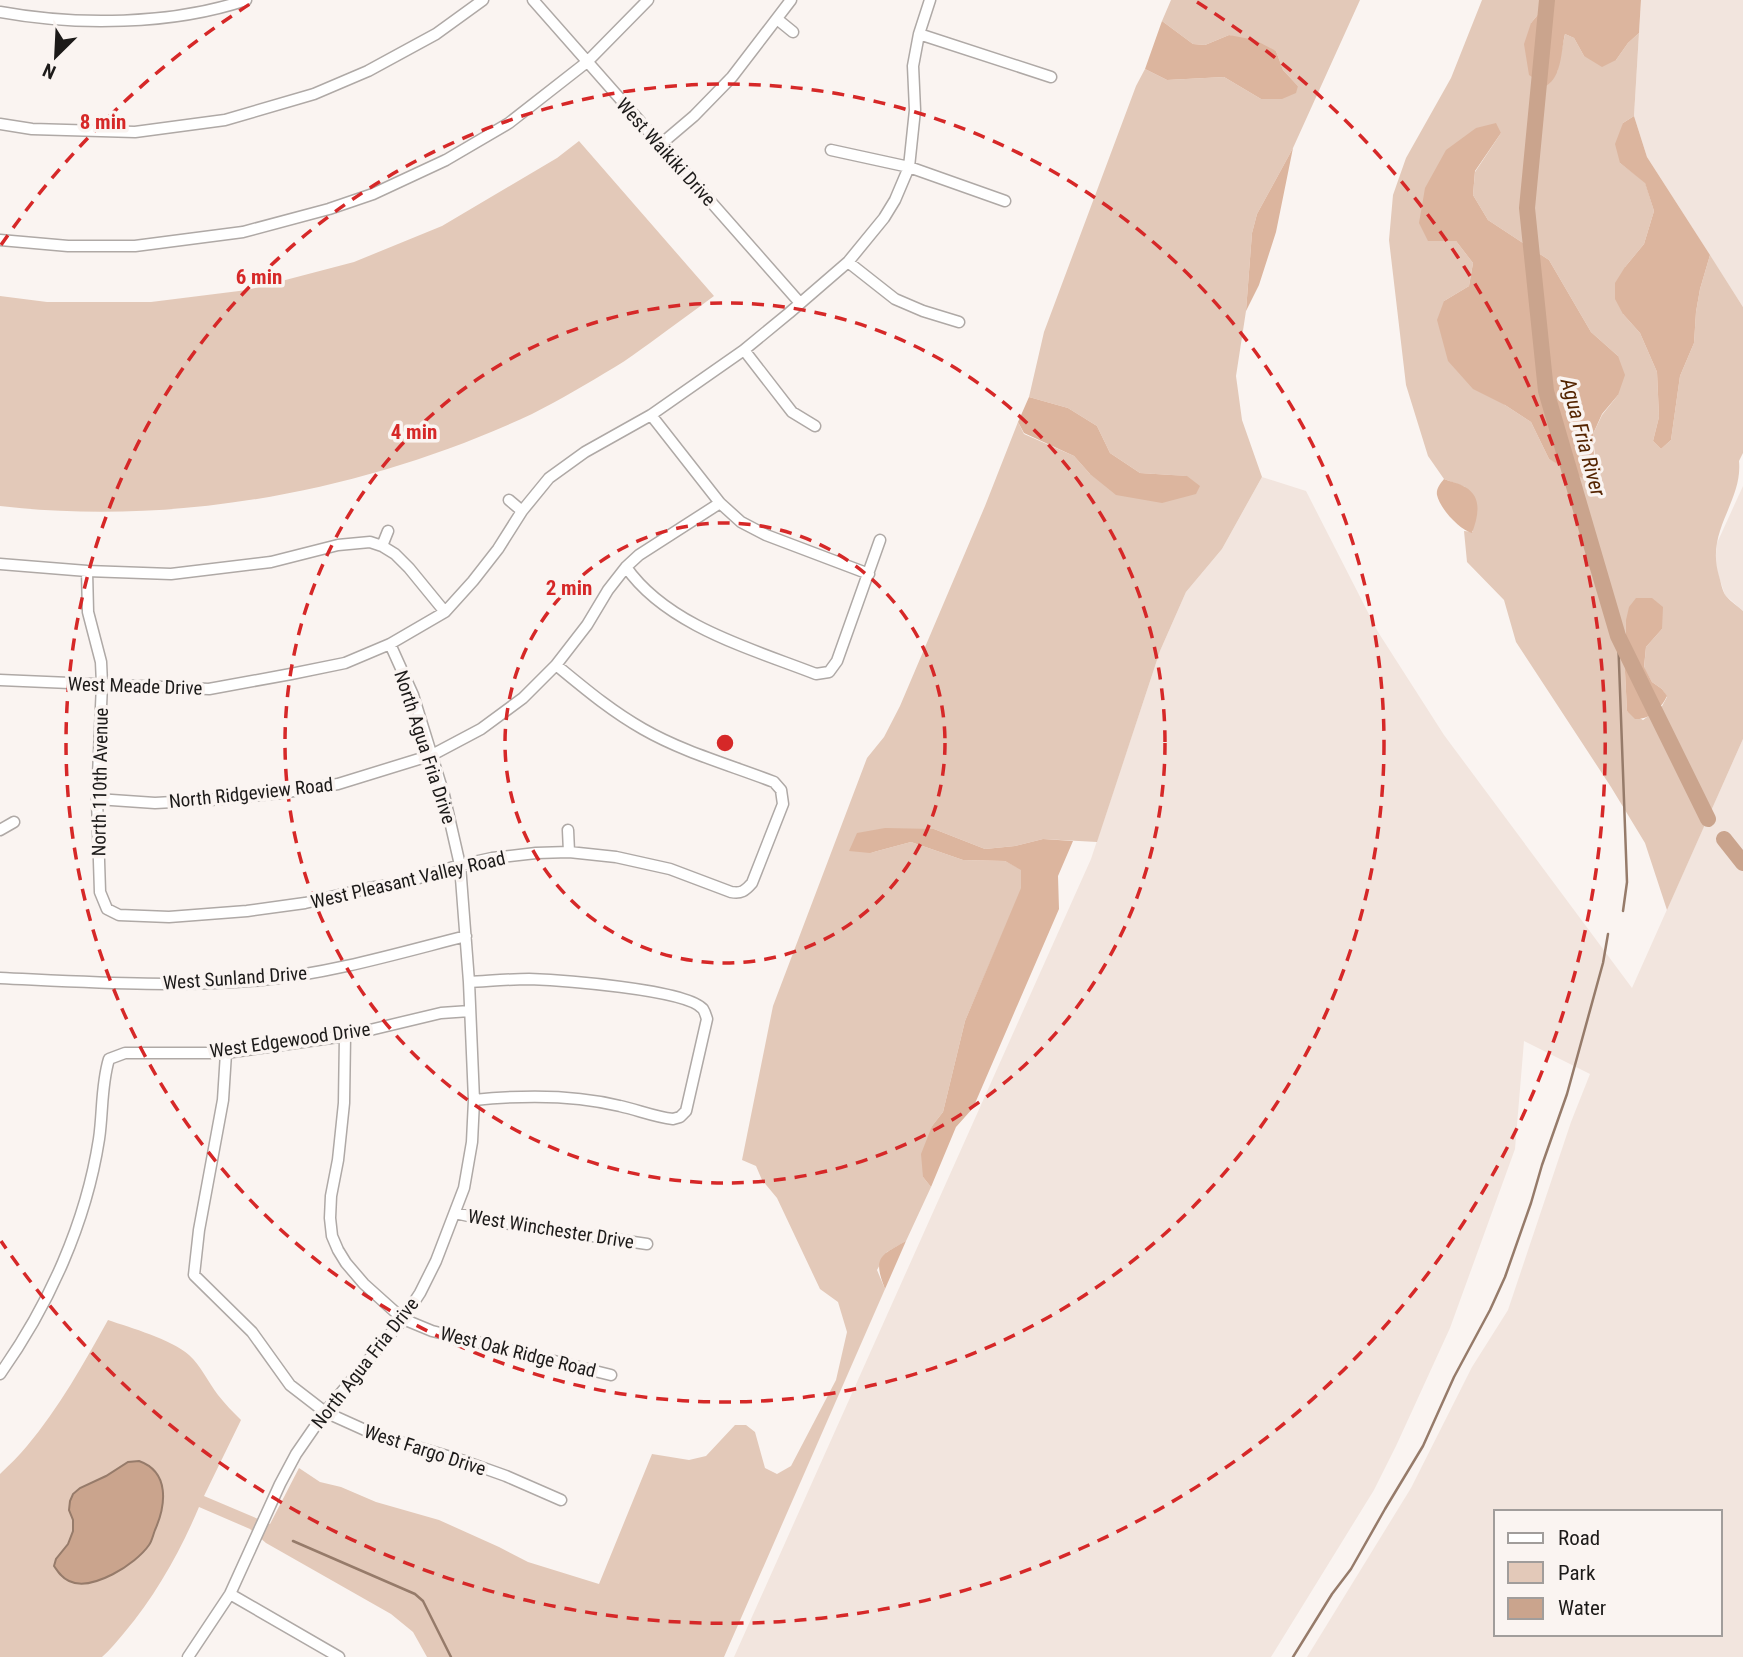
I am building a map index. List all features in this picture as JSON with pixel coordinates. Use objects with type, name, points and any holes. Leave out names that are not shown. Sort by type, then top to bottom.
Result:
[{"type":"street","points":[[0,12],[73,21],[130,20],[190,14],[246,0]]},
{"type":"street","points":[[0,124],[32,129],[135,132],[225,120],[314,94],[368,71],[436,34],[483,0]]},
{"type":"street","name":"West Waikiki Drive","points":[[533,0],[800,303]]},
{"type":"street","points":[[0,240],[68,246],[135,246],[243,232],[373,194],[446,160],[509,123],[586,62],[648,0]]},
{"type":"street","points":[[661,144],[694,116],[732,77],[792,0]]},
{"type":"street","name":"North Agua Fria Drive","points":[[188,1657],[230,1594],[296,1454],[325,1412],[403,1319],[420,1293],[436,1261],[464,1188],[472,1142],[474,1100],[460,866],[444,795],[413,695],[390,645],[445,612],[498,549],[522,511],[549,478],[585,452],[651,415],[744,350],[848,262],[884,218],[909,167],[915,110],[913,66],[919,34],[930,0]]},
{"type":"street","points":[[777,19],[793,32]]},
{"type":"street","points":[[919,34],[1051,77]]},
{"type":"street","points":[[831,150],[909,167],[1005,201]]},
{"type":"street","points":[[848,262],[895,299],[959,322]]},
{"type":"street","points":[[744,350],[792,412],[815,426]]},
{"type":"street","points":[[651,415],[720,503],[741,522],[766,535],[869,574]]},
{"type":"street","points":[[509,500],[522,511]]},
{"type":"street","name":"North Ridgeview Road","points":[[97,799],[155,803],[282,793],[338,784],[432,755],[481,729],[523,698],[556,664],[587,625],[626,566],[720,503]]},
{"type":"street","points":[[382,546],[388,531]]},
{"type":"street","points":[[626,566],[634,579],[680,617],[698,628],[816,674],[829,672],[837,661],[880,540]]},
{"type":"street","points":[[0,564],[171,575],[271,562],[338,545],[370,542],[395,554],[445,612]]},
{"type":"street","name":"North 110th Avenue","points":[[87,570],[88,612],[101,662],[97,799],[100,892],[107,909]]},
{"type":"street","name":"West Meade Drive","points":[[0,680],[209,689],[345,663],[390,645]]},
{"type":"street","name":"West Pleasant Valley Road","points":[[107,909],[119,915],[169,917],[247,911],[305,903],[403,883],[492,858],[569,852],[616,857],[670,869],[731,892],[746,890],[752,883],[783,804],[781,790],[774,782],[677,746],[646,731],[608,707],[556,664]]},
{"type":"street","points":[[0,830],[13,822]]},
{"type":"street","points":[[568,830],[569,852]]},
{"type":"street","name":"West Sunland Drive","points":[[0,978],[133,984],[262,980],[335,970],[466,936]]},
{"type":"street","points":[[469,982],[526,979],[585,982],[661,994],[692,1003],[702,1009],[707,1019],[689,1101],[686,1111],[680,1117],[666,1118],[619,1105],[577,1099],[517,1096],[474,1100]]},
{"type":"street","name":"West Edgewood Drive","points":[[0,1374],[20,1346],[56,1281],[78,1222],[99,1139],[109,1059],[125,1053],[226,1053],[345,1036],[440,1013],[470,1011]]},
{"type":"street","name":"West Oak Ridge Road","points":[[345,1036],[344,1103],[330,1218],[332,1236],[346,1263],[364,1284],[403,1319],[432,1331],[611,1375]]},
{"type":"street","name":"West Fargo Drive","points":[[226,1053],[223,1100],[199,1230],[194,1275],[252,1332],[290,1385],[325,1412],[376,1436],[464,1461],[561,1500]]},
{"type":"street","name":"West Winchester Drive","points":[[455,1213],[496,1222],[647,1244]]},
{"type":"street","points":[[230,1594],[339,1657]]},
{"type":"shaded area","points":[[1550,0],[1641,0],[1639,33],[1616,60],[1602,67],[1584,56],[1574,38],[1565,34],[1558,70],[1546,86],[1529,75],[1524,44],[1531,23]]},
{"type":"shaded area","points":[[1641,0],[1743,0],[1743,307],[1647,157],[1634,116]]},
{"type":"shaded area","points":[[1162,21],[1193,44],[1205,45],[1229,35],[1255,40],[1276,51],[1283,70],[1298,86],[1296,93],[1282,99],[1261,99],[1224,77],[1167,80],[1145,69]]},
{"type":"shaded area","points":[[1634,116],[1647,157],[1710,255],[1700,289],[1694,343],[1680,376],[1671,440],[1661,449],[1653,441],[1659,417],[1657,372],[1640,333],[1623,314],[1615,299],[1615,283],[1644,244],[1654,211],[1645,183],[1620,163],[1615,144],[1623,123]]},
{"type":"shaded area","points":[[1496,123],[1501,133],[1475,171],[1473,195],[1488,220],[1549,260],[1591,332],[1618,356],[1625,375],[1618,395],[1602,414],[1593,434],[1595,479],[1582,478],[1549,459],[1531,422],[1473,389],[1448,361],[1437,320],[1444,301],[1469,286],[1473,263],[1456,241],[1428,241],[1419,223],[1425,188],[1446,150],[1476,128]]},
{"type":"shaded area","points":[[1293,148],[1276,232],[1259,285],[1246,311],[1252,233],[1257,214]]},
{"type":"shaded area","points":[[1029,397],[1068,408],[1097,426],[1110,453],[1140,473],[1187,476],[1200,486],[1196,494],[1162,503],[1116,495],[1090,474],[1074,456],[1024,433],[1018,422]]},
{"type":"shaded area","points":[[1262,477],[1306,491],[1378,632],[1444,735],[1632,988],[1743,739],[1743,1657],[1307,1657],[1411,1488],[1472,1367],[1508,1310],[1571,1122],[1590,1074],[1524,1041],[1515,1149],[1450,1328],[1374,1490],[1271,1657],[734,1657],[1091,859],[1160,651],[1186,592],[1222,549]]},
{"type":"shaded area","points":[[1444,479],[1463,486],[1475,496],[1478,508],[1472,533],[1456,523],[1439,501],[1437,491]]},
{"type":"shaded area","points":[[1743,486],[1743,611],[1725,595],[1715,565],[1717,543]]},
{"type":"shaded area","points":[[1636,598],[1652,598],[1663,607],[1662,629],[1646,647],[1644,667],[1652,682],[1667,696],[1654,713],[1635,719],[1627,711],[1625,672],[1626,620],[1629,607]]},
{"type":"shaded area","points":[[885,828],[934,829],[985,849],[1015,846],[1043,839],[1073,841],[1058,876],[1059,909],[973,1108],[956,1127],[931,1187],[923,1177],[921,1154],[932,1126],[943,1112],[965,1021],[1021,888],[1021,870],[1005,861],[963,860],[911,842],[870,853],[849,851],[857,833]]},
{"type":"shaded area","points":[[906,1241],[885,1289],[879,1271],[881,1259]]},
{"type":"green space","points":[[1171,0],[1360,0],[1293,148],[1257,214],[1252,233],[1246,311],[1236,376],[1242,420],[1262,477],[1222,549],[1186,592],[1160,651],[1097,842],[1043,839],[1015,846],[985,849],[934,829],[870,853],[911,842],[963,860],[1005,861],[1021,869],[1022,888],[965,1021],[943,1112],[932,1126],[923,1177],[931,1187],[906,1241],[887,1252],[877,1270],[885,1289],[724,1657],[427,1657],[413,1632],[391,1614],[266,1543],[250,1529],[199,1507],[157,1588],[136,1619],[102,1657],[0,1657],[0,1474],[24,1450],[50,1416],[108,1320],[172,1344],[197,1364],[218,1395],[241,1420],[204,1496],[270,1524],[299,1468],[320,1482],[439,1520],[528,1562],[599,1584],[652,1454],[689,1460],[706,1456],[735,1425],[746,1425],[755,1432],[765,1468],[777,1474],[791,1466],[836,1380],[847,1332],[838,1302],[820,1289],[777,1198],[762,1180],[756,1166],[742,1160],[773,1006],[867,758],[884,737],[900,706],[1018,422],[1024,434],[1074,456],[1090,474],[1187,476],[1140,473],[1110,453],[1097,426],[1068,408],[1029,397],[1044,332],[1136,86],[1145,69],[1167,80],[1224,77],[1261,99],[1298,86],[1283,70],[1276,51],[1229,35],[1205,45],[1193,44],[1162,21]]},
{"type":"green space","points":[[1482,0],[1550,0],[1531,23],[1557,72],[1565,34],[1574,38],[1584,56],[1616,60],[1639,33],[1634,116],[1623,123],[1620,163],[1645,182],[1654,211],[1644,244],[1625,267],[1623,314],[1640,333],[1657,372],[1659,417],[1653,441],[1661,449],[1671,440],[1680,376],[1694,343],[1700,289],[1710,255],[1743,307],[1743,453],[1739,461],[1736,490],[1720,530],[1716,560],[1725,594],[1743,611],[1743,739],[1667,910],[1645,843],[1516,642],[1504,600],[1467,562],[1464,531],[1473,532],[1465,487],[1444,479],[1428,456],[1406,385],[1389,240],[1393,195],[1406,158],[1451,78]],"holes":[[[1476,128],[1501,133],[1475,172],[1473,195],[1488,220],[1549,260],[1591,332],[1618,356],[1618,395],[1602,415],[1593,434],[1595,479],[1549,459],[1531,422],[1505,405],[1444,301],[1469,286],[1473,263],[1456,241]],[[1626,620],[1662,629],[1646,647],[1644,668],[1652,682],[1662,689],[1667,697],[1662,706],[1643,720],[1627,711]]]},
{"type":"green space","points":[[579,141],[714,296],[619,364],[532,414],[470,441],[339,482],[204,506],[136,511],[68,511],[0,506],[0,296],[47,302],[151,302],[247,290],[354,262],[442,226],[557,158]]},
{"type":"water","points":[[139,1461],[156,1473],[163,1490],[162,1510],[150,1543],[134,1560],[113,1574],[89,1583],[67,1580],[54,1566],[73,1531],[69,1510],[73,1494],[128,1462]]},
{"type":"waterway","name":"Agua Fria River","points":[[1547,0],[1527,208],[1546,391],[1618,636],[1708,819]]},
{"type":"waterway","points":[[1618,636],[1627,882],[1623,911]]},
{"type":"waterway","name":"Agua Fria River","points":[[1724,839],[1743,863]]},
{"type":"waterway","points":[[1293,1657],[1332,1594],[1351,1569],[1423,1446],[1454,1377],[1505,1277],[1567,1094],[1603,963],[1608,934]]},
{"type":"waterway","points":[[293,1541],[415,1594],[423,1601],[451,1657]]}]
